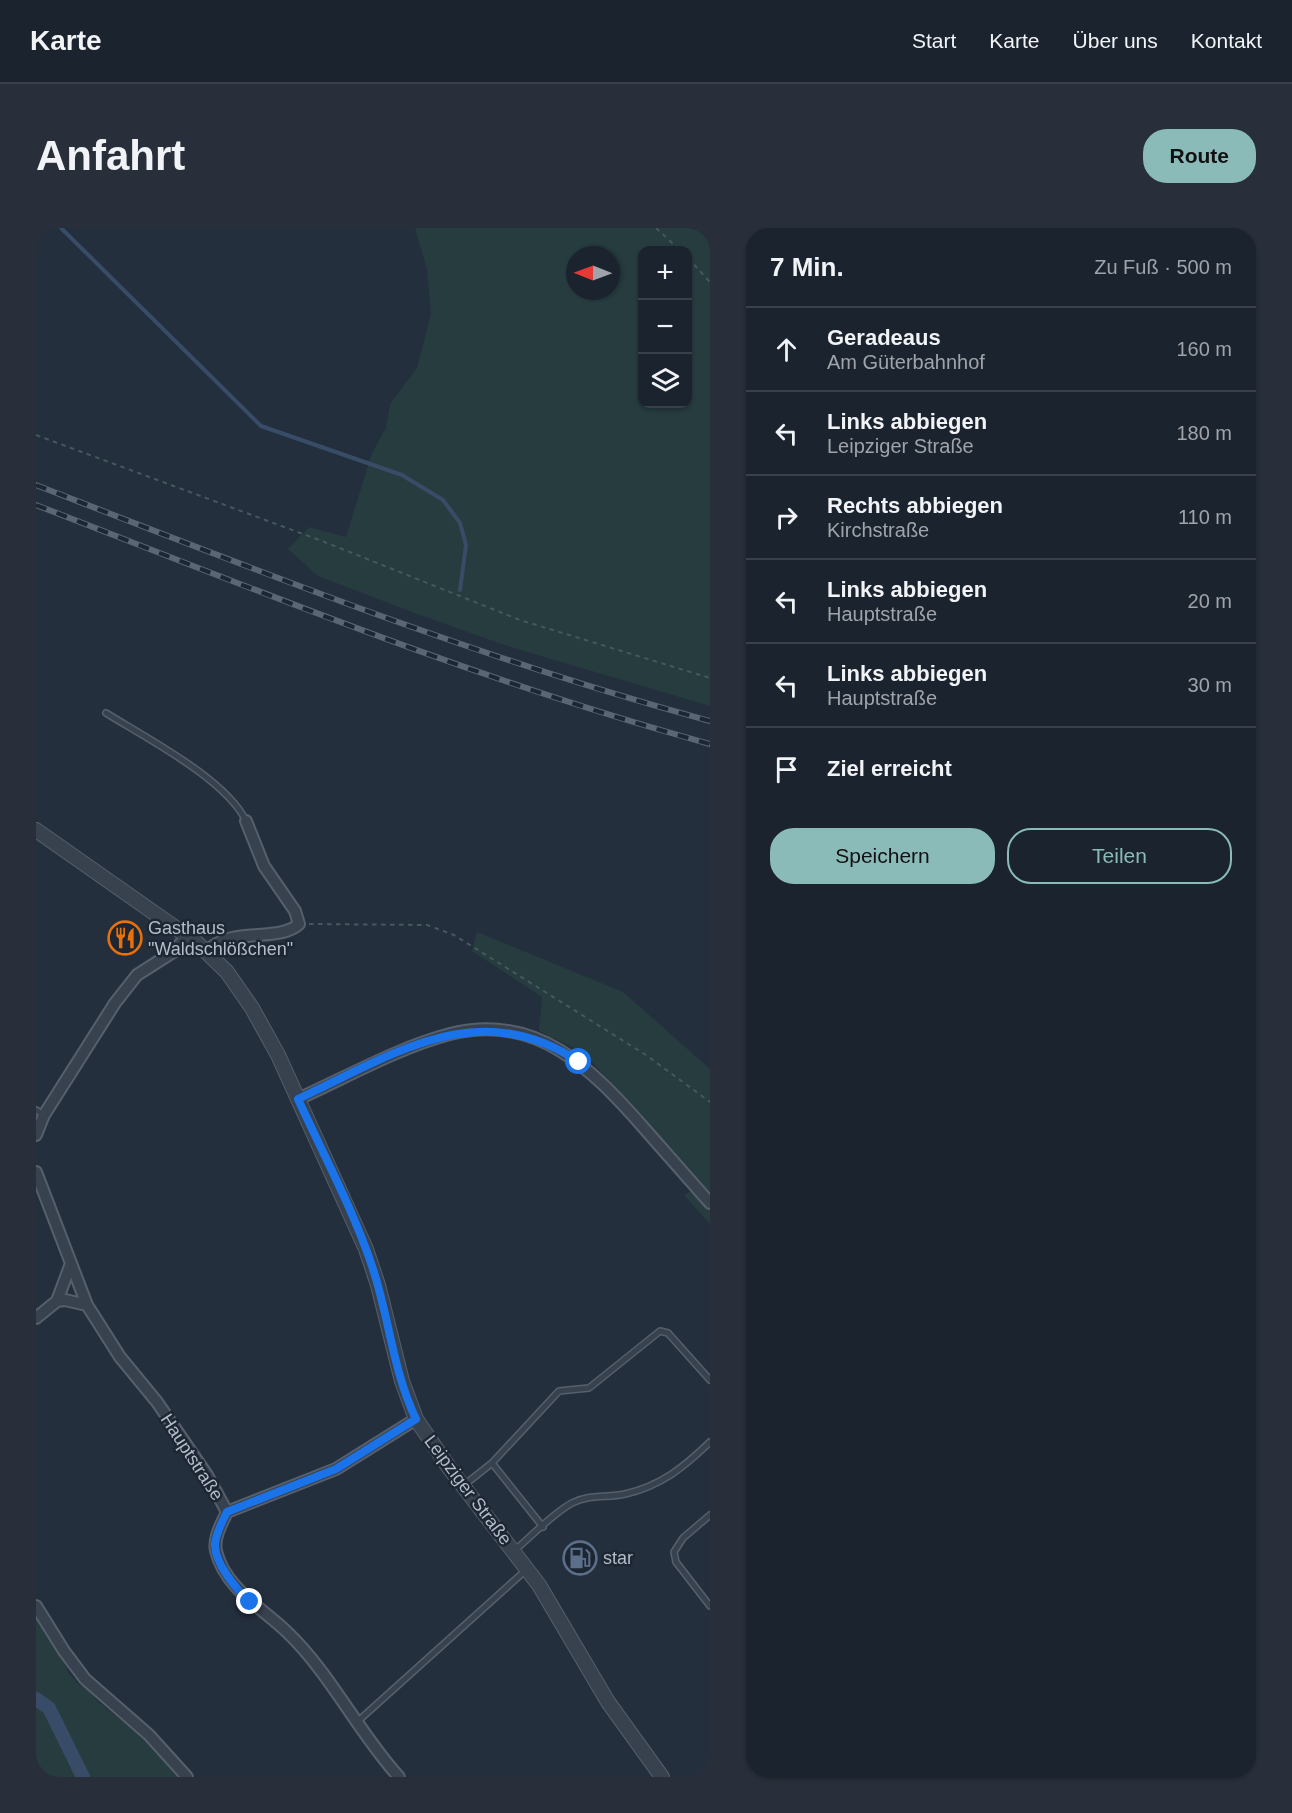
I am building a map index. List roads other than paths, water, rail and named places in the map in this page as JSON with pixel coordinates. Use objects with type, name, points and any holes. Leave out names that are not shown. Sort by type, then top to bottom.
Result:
[{"type":"street","points":[[207,951],[224,939],[289,929],[299,924],[296,911],[264,866],[246,821]]},
{"type":"street","name":"Leipziger Straße","points":[[36,830],[188,935],[207,951],[227,972],[261,1023],[366,1249],[378,1285],[402,1381],[416,1419],[559,1614],[608,1702],[662,1777]]},
{"type":"street","points":[[36,1134],[40,1113],[125,989],[142,970],[166,957],[188,935]]},
{"type":"street","points":[[298,1099],[417,1045],[451,1034],[488,1030],[526,1035],[559,1048],[595,1075],[710,1203]]},
{"type":"street","name":"Hauptstraße","points":[[36,1172],[70,1266],[87,1305],[120,1357],[157,1402],[207,1475],[227,1512],[215,1544],[221,1563],[245,1597],[282,1627],[308,1654],[356,1723],[399,1777]]},
{"type":"street","points":[[36,1318],[57,1301],[70,1266]]},
{"type":"street","points":[[57,1301],[65,1300],[87,1305]]},
{"type":"street","points":[[227,1512],[336,1469],[416,1419]]},
{"type":"street","points":[[36,1606],[64,1652],[85,1679],[149,1735],[187,1777]]},
{"type":"lane","points":[[106,713],[207,779],[231,798],[246,821]]},
{"type":"lane","points":[[463,1486],[492,1463],[559,1391],[589,1388],[660,1331],[668,1333],[710,1380]]},
{"type":"lane","points":[[514,1551],[571,1504],[586,1497],[624,1494],[658,1484],[685,1467],[710,1442]]},
{"type":"lane","points":[[492,1463],[543,1527]]},
{"type":"lane","points":[[710,1515],[683,1538],[674,1552],[676,1562],[710,1606]]},
{"type":"lane","points":[[356,1723],[527,1569]]},
{"type":"waterway","points":[[61,228],[261,426],[402,475],[443,500],[460,523],[466,545],[460,590]]},
{"type":"waterway","points":[[36,1699],[49,1708],[83,1777]]},
{"type":"railway","points":[[36,485],[286,581],[454,642],[624,697],[710,721]]},
{"type":"railway","points":[[36,505],[286,602],[454,663],[624,719],[710,744]]},
{"type":"place","name":"Gasthaus \"Waldschlößchen\"","points":[[125,938]]},
{"type":"place","name":"star","points":[[580,1558]]}]
